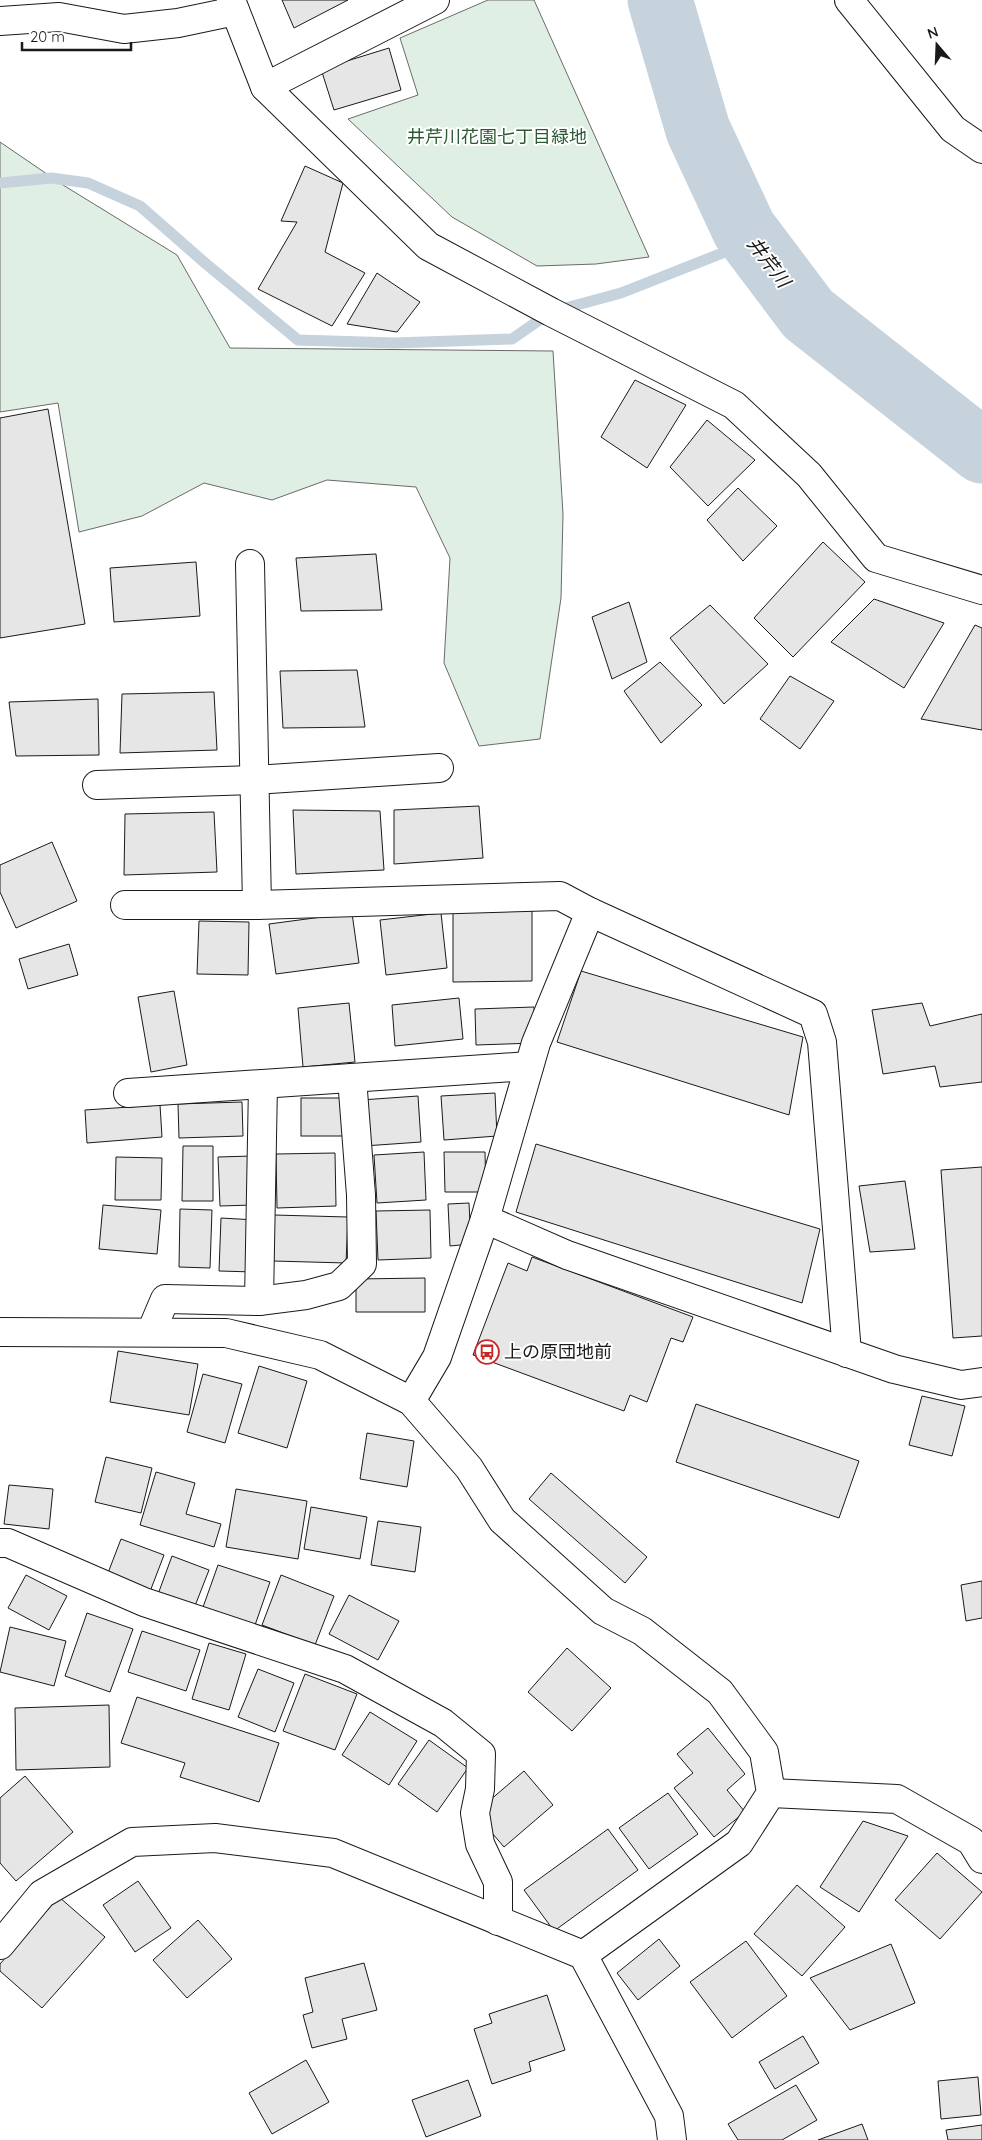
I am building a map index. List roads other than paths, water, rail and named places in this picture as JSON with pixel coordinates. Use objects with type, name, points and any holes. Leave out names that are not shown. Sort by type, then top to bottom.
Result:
[{"type":"street","points":[[266,87],[435,0]]},
{"type":"street","points":[[849,0],[953,129],[982,149]]},
{"type":"street","points":[[0,21],[58,17],[124,29],[178,23],[233,5],[266,87],[428,246],[551,312],[734,405],[809,476],[876,558],[982,590]]},
{"type":"street","points":[[250,564],[257,905]]},
{"type":"street","points":[[97,785],[254,780],[439,768]]},
{"type":"street","points":[[126,904],[257,905],[560,896],[590,912],[813,1014],[822,1042],[847,1353]]},
{"type":"street","points":[[411,1401],[437,1357],[485,1219],[536,1043],[590,912]]},
{"type":"street","points":[[128,1093],[529,1066]]},
{"type":"street","points":[[151,1332],[165,1299],[260,1302],[306,1295],[339,1286],[362,1264],[361,1196],[352,1078]]},
{"type":"street","points":[[260,1302],[263,1084]]},
{"type":"street","points":[[485,1219],[567,1254],[894,1369],[961,1385],[982,1382]]},
{"type":"street","points":[[0,1332],[226,1333],[320,1355],[411,1401],[470,1468],[502,1520],[602,1611],[642,1631],[720,1692],[764,1752],[771,1793],[739,1843],[583,1955]]},
{"type":"street","points":[[0,1543],[8,1543],[144,1602],[345,1669],[443,1723],[481,1754],[480,1789],[476,1813],[480,1844],[498,1882],[498,1921]]},
{"type":"street","points":[[771,1793],[897,1799],[972,1841],[982,1859]]},
{"type":"street","points":[[0,1945],[42,1894],[132,1842],[215,1838],[333,1853],[583,1955],[669,2116],[672,2140]]},
{"type":"waterway","name":"井芹川","points":[[660,0],[698,130],[744,229],[808,314],[982,451]]},
{"type":"waterway","points":[[0,183],[51,178],[88,183],[140,206],[298,340],[395,343],[512,339],[551,312],[621,293],[753,241]]},
{"type":"place","name":"上の原団地前","points":[[487,1352]]},
{"type":"park label","name":"井芹川花園七丁目緑地","points":[[497,137]]}]
